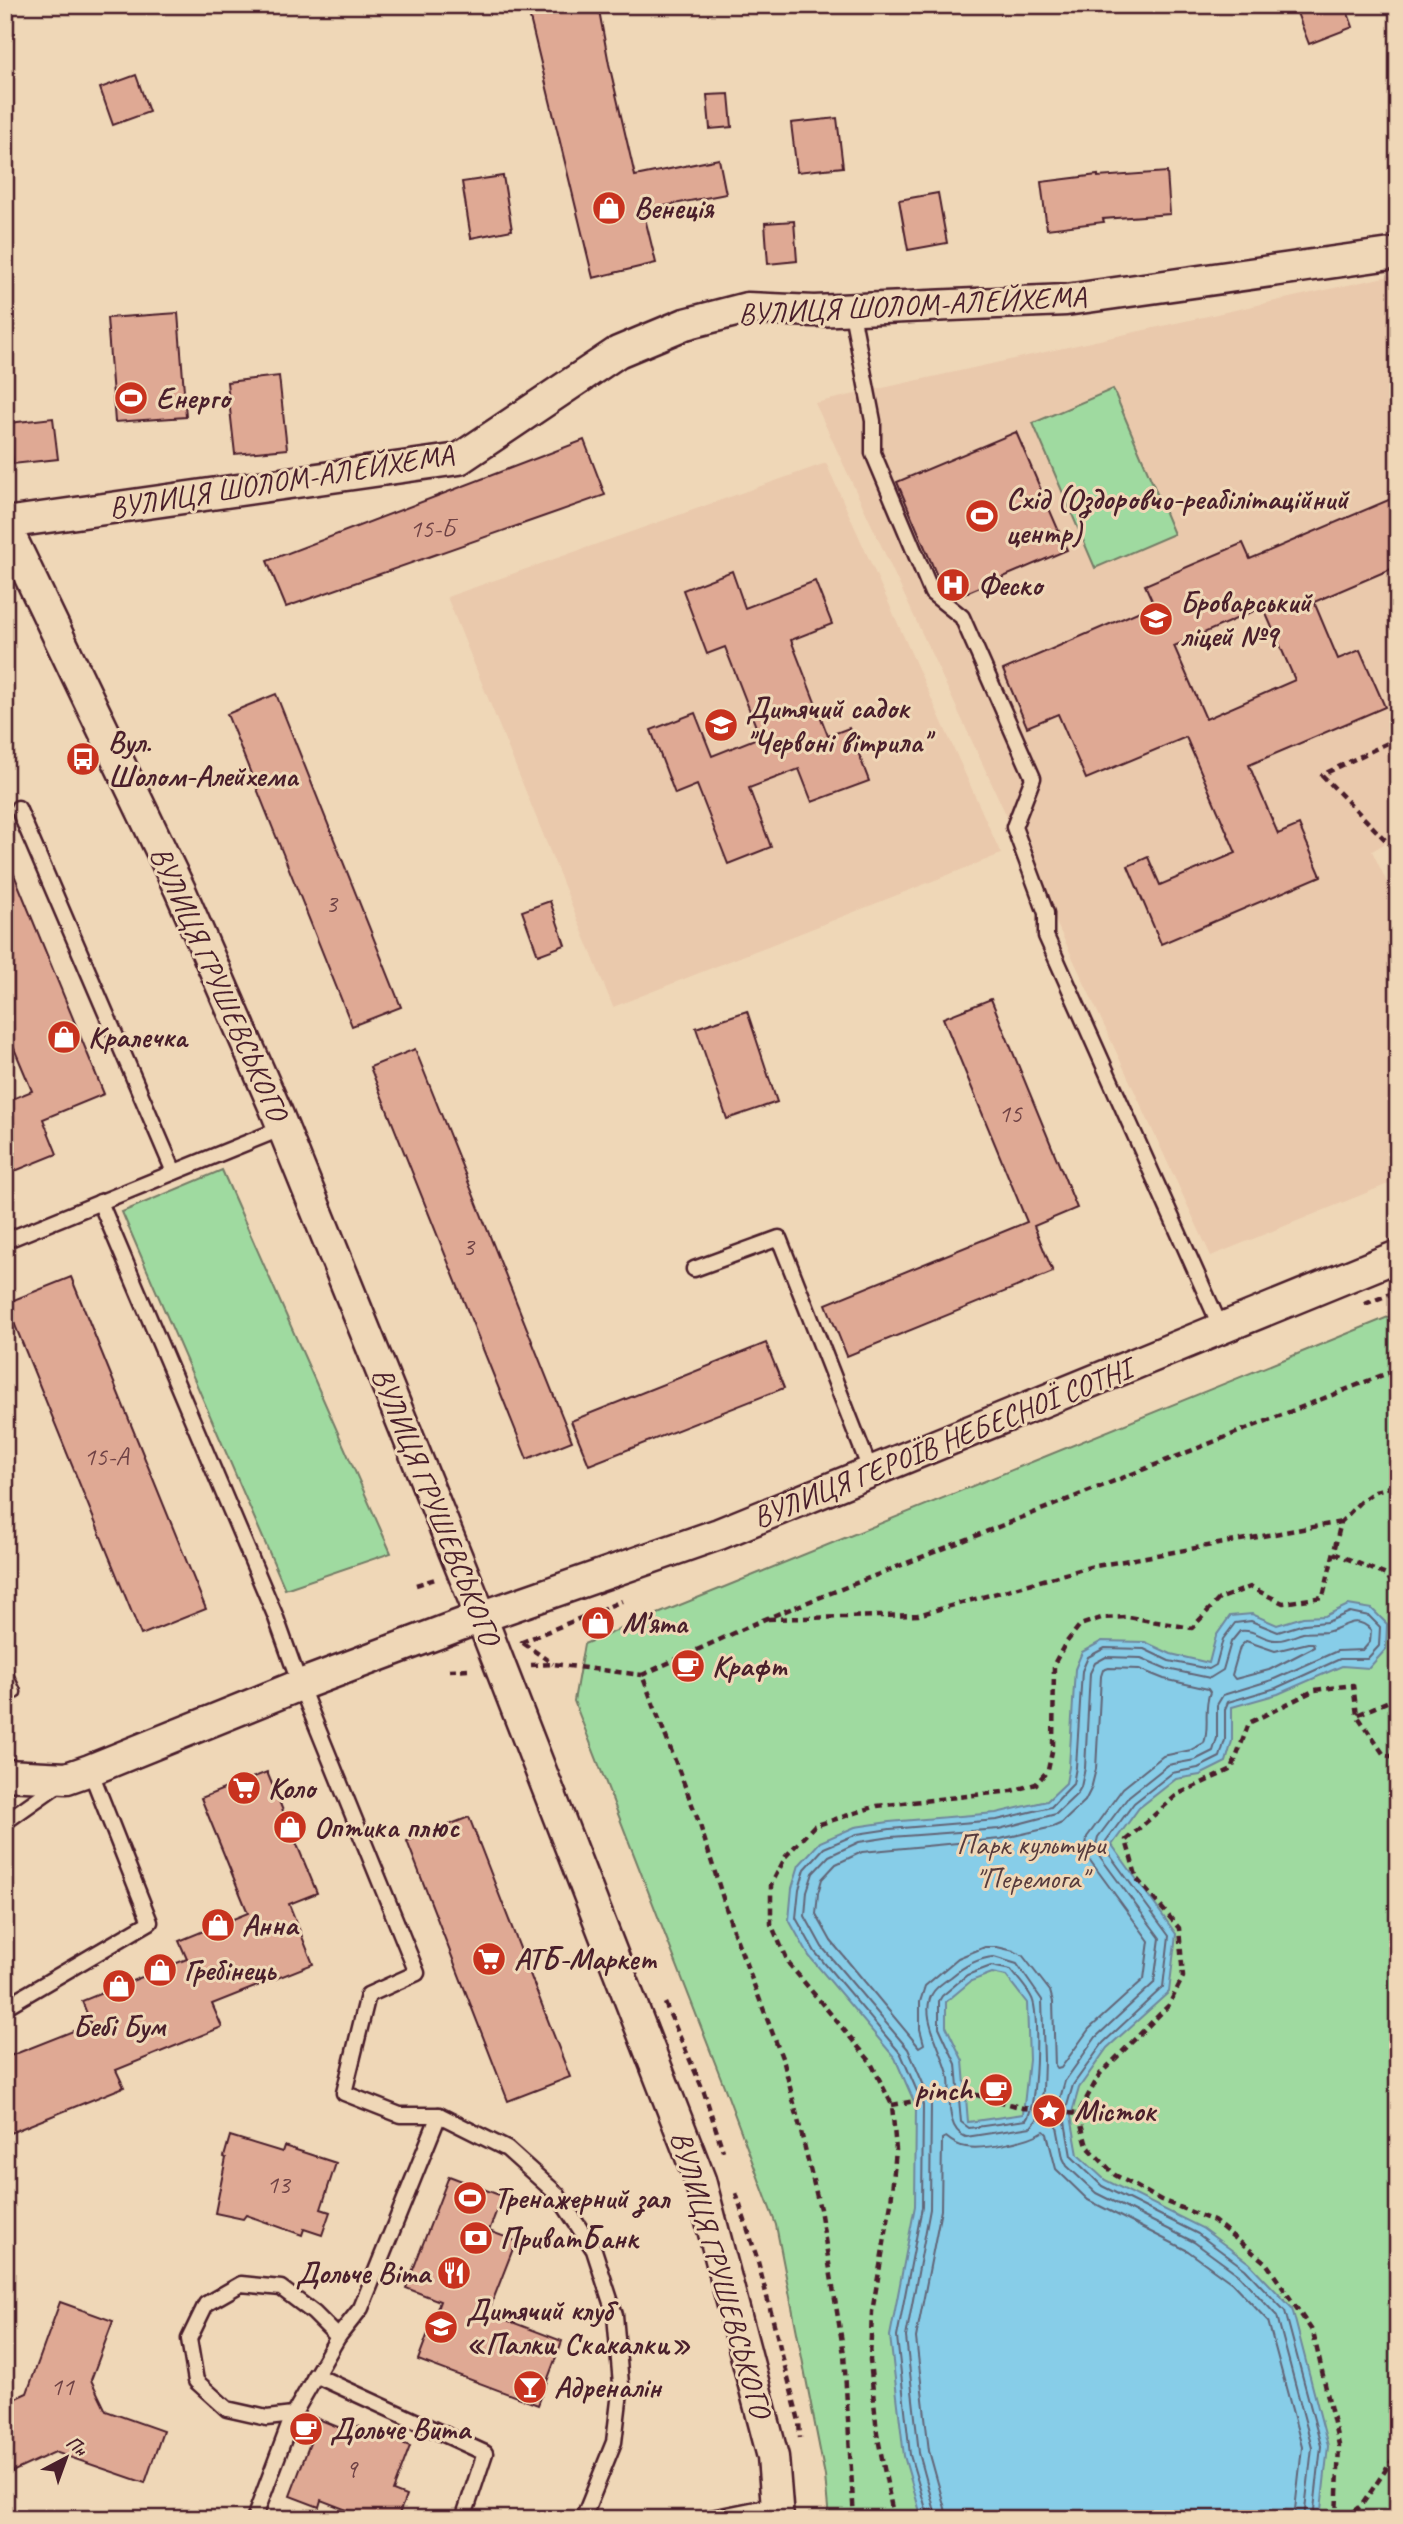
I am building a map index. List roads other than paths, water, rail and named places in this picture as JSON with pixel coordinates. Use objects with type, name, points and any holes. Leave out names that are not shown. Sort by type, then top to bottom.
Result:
[{"type":"street","name":"ВУЛИЦЯ ШОЛОМ-АЛЕЙХЕМА","points":[[5,524],[459,458],[618,352],[685,324],[747,308],[814,311],[1066,300],[1398,253]]},
{"type":"street","name":"ВУЛИЦЯ ГРУШЕВСЬКОГО","points":[[5,524],[180,890],[283,1128],[481,1617],[515,1666],[700,2180],[772,2457],[778,2512]]},
{"type":"street","name":"ВУЛИЦЯ ГЕРОЇВ НЕБЕСНОЇ СОТНІ","points":[[79,1774],[300,1685],[481,1617],[719,1534],[1398,1256]]},
{"type":"street","points":[[5,1775],[79,1774]]},
{"type":"lane","points":[[851,308],[873,421],[873,453],[932,593],[962,617],[1033,778],[1014,827],[1046,913],[1046,936],[1221,1328]]},
{"type":"lane","points":[[18,808],[174,1172]]},
{"type":"lane","points":[[5,1241],[283,1128]]},
{"type":"lane","points":[[100,1202],[275,1615],[300,1685],[417,1973],[368,1996],[344,2093],[400,2115],[439,2115],[507,2148],[557,2194],[594,2250],[615,2315],[621,2384],[614,2442],[583,2519]]},
{"type":"lane","points":[[694,1269],[779,1238],[871,1472]]},
{"type":"lane","points":[[5,1675],[13,1692]]},
{"type":"lane","points":[[5,1822],[79,1774],[150,1922],[5,2007]]},
{"type":"lane","points":[[254,2519],[293,2415],[338,2337],[361,2308],[439,2115]]},
{"type":"lane","points":[[293,2415],[267,2418],[227,2409],[196,2381],[189,2339],[206,2304],[241,2284],[281,2288],[314,2313],[338,2337]]},
{"type":"lane","points":[[315,2375],[485,2453],[463,2519]]},
{"type":"lane","points":[[706,2519],[778,2512]]},
{"type":"water","points":[[1348,1605],[1372,1609],[1387,1624],[1386,1649],[1369,1668],[1342,1666],[1278,1694],[1232,1707],[1232,1741],[1226,1762],[1200,1775],[1176,1779],[1139,1808],[1112,1845],[1176,1934],[1169,1992],[1107,2048],[1079,2088],[1071,2116],[1078,2155],[1105,2180],[1202,2228],[1249,2263],[1292,2308],[1328,2446],[1320,2519],[922,2519],[904,2456],[890,2336],[915,2206],[916,2106],[895,2058],[809,1956],[789,1920],[792,1888],[799,1865],[820,1842],[855,1827],[996,1813],[1047,1801],[1066,1783],[1075,1669],[1082,1652],[1102,1641],[1145,1642],[1171,1654],[1209,1663],[1216,1636],[1230,1616],[1252,1614],[1277,1625],[1303,1617],[1325,1616]],"holes":[[[992,1973],[1006,1976],[1027,2003],[1029,2060],[1023,2114],[968,2122],[963,2061],[946,2026],[946,2002],[971,1981]]]},
{"type":"place","name":"Венеція","points":[[609,208]]},
{"type":"place","name":"Енерго","points":[[131,398]]},
{"type":"place","name":"Схід (Оздоровчо-реабілітаційний центр)","points":[[982,516]]},
{"type":"place","name":"Феско","points":[[953,585]]},
{"type":"place","name":"Броварський ліцей №9","points":[[1156,619]]},
{"type":"place","name":"Дитячий садок \"Червоні вітрила\"","points":[[721,725]]},
{"type":"place","name":"Вул. Шолом-Алейхема","points":[[83,759]]},
{"type":"place","name":"Кралечка","points":[[64,1037]]},
{"type":"place","name":"М'ята","points":[[598,1623]]},
{"type":"place","name":"Крафт","points":[[688,1666]]},
{"type":"place","name":"Коло","points":[[244,1788]]},
{"type":"place","name":"Оптика плюс","points":[[290,1827]]},
{"type":"place","name":"Анна","points":[[218,1925]]},
{"type":"place","name":"АТБ-Маркет","points":[[489,1959]]},
{"type":"place","name":"Гребінець","points":[[160,1970]]},
{"type":"place","name":"Бебі Бум","points":[[119,1986]]},
{"type":"place","name":"pinch","points":[[996,2090]]},
{"type":"place","name":"Місток","points":[[1049,2111]]},
{"type":"place","name":"Тренажерний зал","points":[[470,2198]]},
{"type":"place","name":"ПриватБанк","points":[[476,2238]]},
{"type":"place","name":"Дольче Віта","points":[[454,2273]]},
{"type":"place","name":"Дитячий клуб «Палки Скакалки»","points":[[441,2327]]},
{"type":"place","name":"Адреналін","points":[[530,2387]]},
{"type":"place","name":"Дольче Вита","points":[[306,2429]]},
{"type":"park label","name":"Парк культури \"Перемога\"","points":[[1031,1861]]}]
